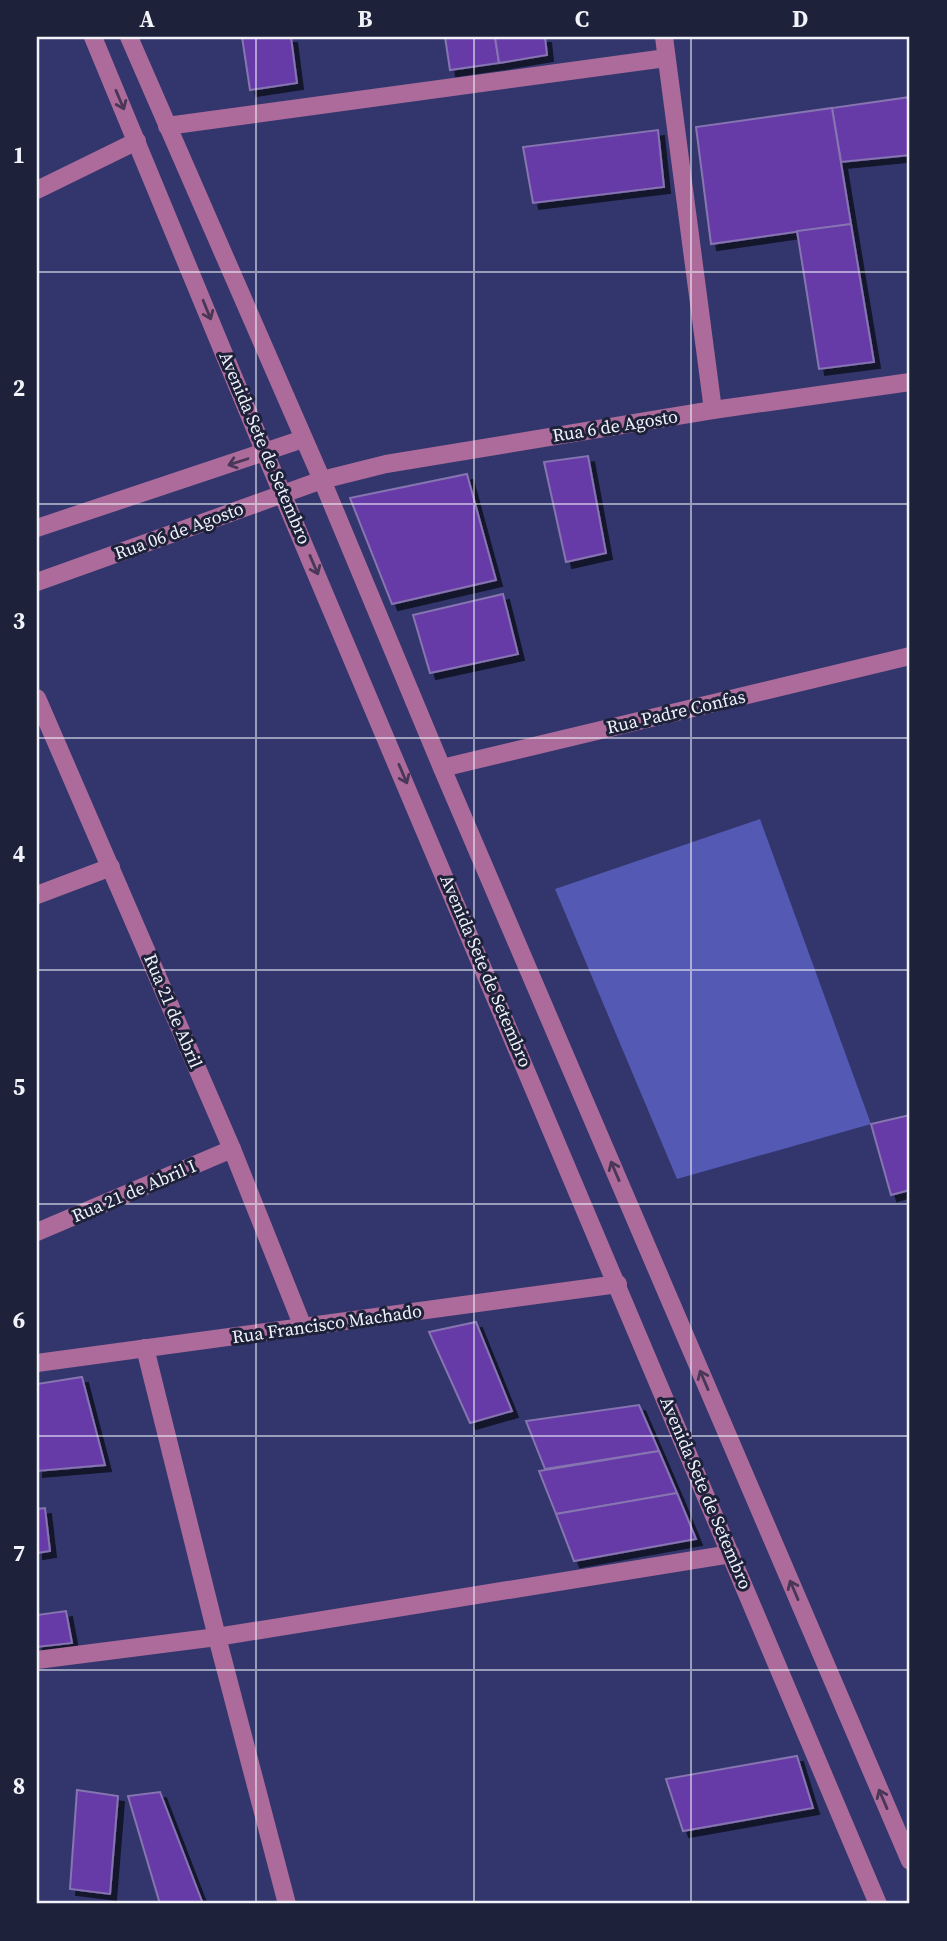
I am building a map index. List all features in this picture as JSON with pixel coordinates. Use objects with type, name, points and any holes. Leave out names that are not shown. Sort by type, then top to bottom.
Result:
[{"type":"street","name":"Avenida Sete de Setembro","points":[[93,37],[265,453],[878,1904]]},
{"type":"street","points":[[129,37],[322,480],[442,768],[910,1861]]},
{"type":"street","points":[[664,37],[713,410]]},
{"type":"street","points":[[167,126],[666,58]]},
{"type":"street","points":[[37,190],[137,141]]},
{"type":"street","name":"Rua 6 de Agosto","points":[[322,480],[386,464],[713,410],[910,382]]},
{"type":"street","points":[[37,528],[303,439]]},
{"type":"street","name":"Rua 06 de Agosto","points":[[37,582],[322,480]]},
{"type":"street","name":"Rua Padre Confas","points":[[442,768],[910,656]]},
{"type":"street","name":"Rua 21 de Abril","points":[[37,698],[232,1149],[303,1327]]},
{"type":"street","points":[[37,895],[111,867]]},
{"type":"street","name":"Rua 21 de Abril I","points":[[37,1232],[232,1149]]},
{"type":"street","name":"Rua Francisco Machado","points":[[37,1363],[618,1284]]},
{"type":"street","points":[[145,1348],[216,1637],[287,1904]]},
{"type":"street","points":[[37,1660],[216,1637],[731,1554]]},
{"type":"shaded area","points":[[760,819],[871,1124],[677,1179],[555,889]]},
{"type":"building","points":[[242,37],[291,37],[297,83],[250,90]]},
{"type":"building","points":[[445,37],[495,37],[499,63],[450,70]]},
{"type":"building","points":[[495,37],[545,37],[547,55],[499,63]]},
{"type":"building","points":[[910,97],[910,155],[841,162],[832,108]]},
{"type":"building","points":[[832,108],[851,224],[711,244],[696,127]]},
{"type":"building","points":[[658,130],[664,187],[533,203],[523,147]]},
{"type":"building","points":[[851,224],[874,362],[819,369],[797,231]]},
{"type":"building","points":[[588,456],[606,553],[566,562],[544,462]]},
{"type":"building","points":[[467,474],[496,580],[392,604],[350,498]]},
{"type":"building","points":[[503,594],[518,654],[430,673],[413,615]]},
{"type":"building","points":[[910,1115],[910,1190],[891,1195],[871,1124]]},
{"type":"building","points":[[476,1322],[512,1411],[470,1423],[429,1332]]},
{"type":"building","points":[[82,1377],[105,1465],[37,1471],[37,1384]]},
{"type":"building","points":[[639,1405],[659,1451],[545,1469],[526,1421]]},
{"type":"building","points":[[659,1451],[677,1493],[556,1514],[539,1471]]},
{"type":"building","points":[[677,1493],[696,1539],[574,1561],[556,1514]]},
{"type":"building","points":[[45,1508],[50,1551],[37,1553],[37,1509]]},
{"type":"building","points":[[66,1611],[72,1643],[37,1647],[37,1615]]},
{"type":"building","points":[[797,1756],[813,1808],[683,1831],[666,1779]]},
{"type":"building","points":[[77,1790],[118,1796],[110,1894],[70,1889]]},
{"type":"building","points":[[160,1792],[203,1904],[160,1904],[128,1796]]}]
